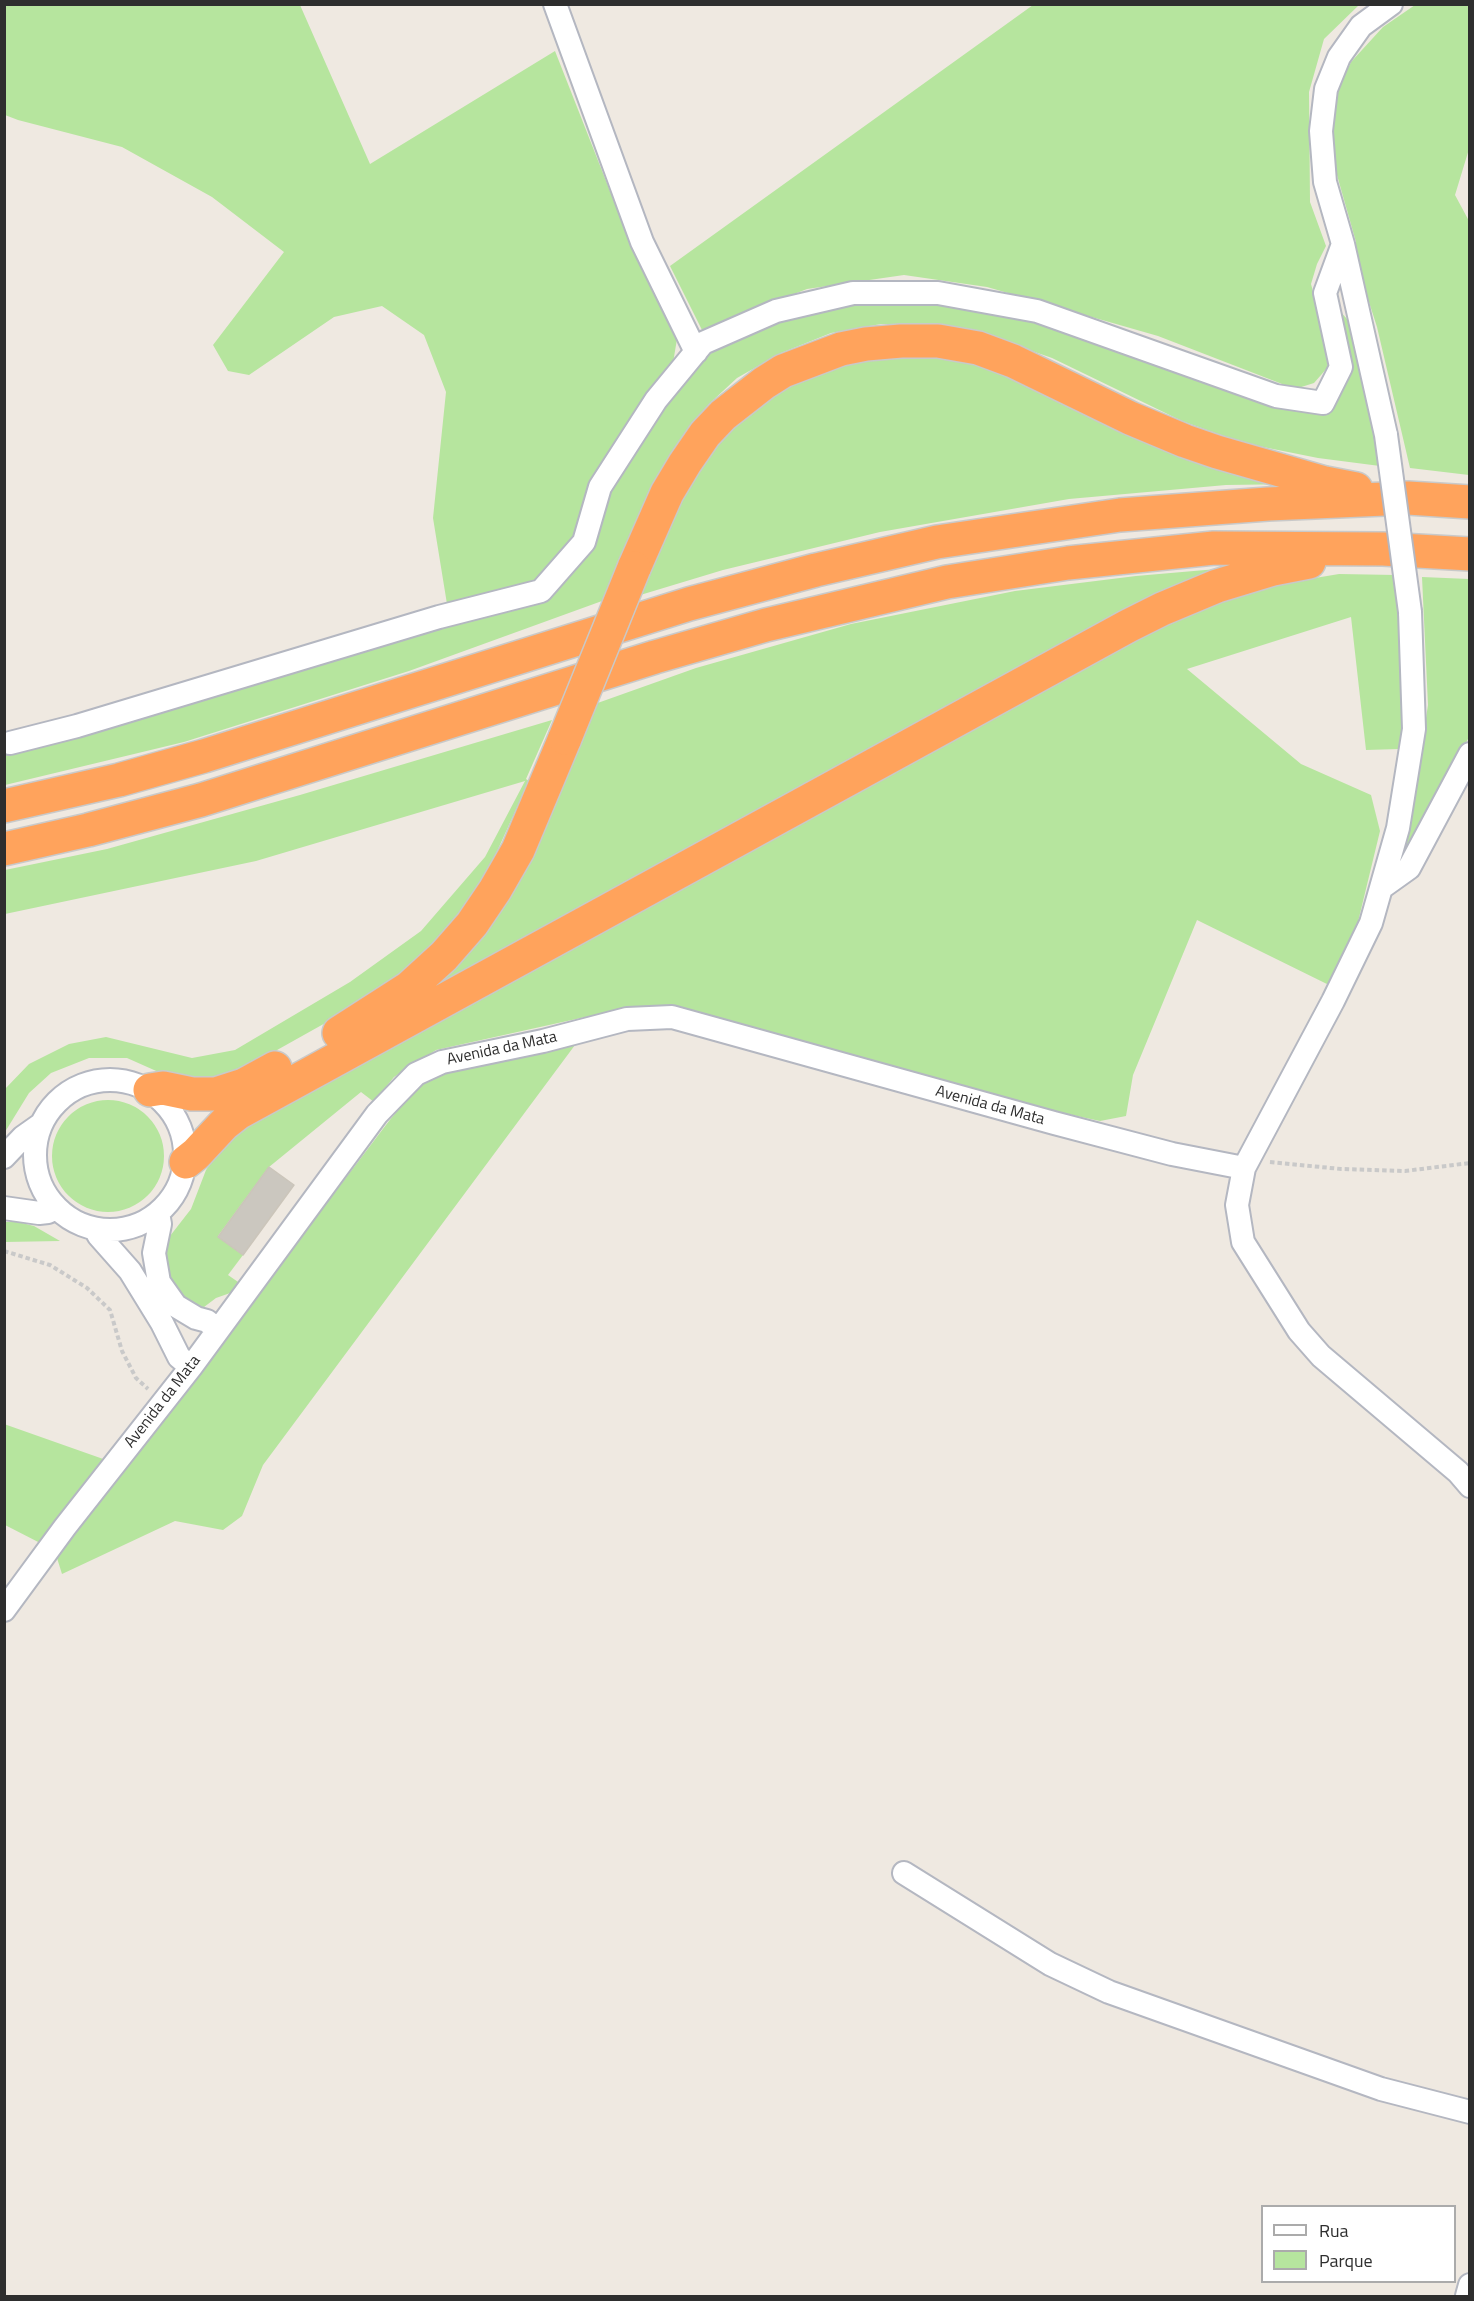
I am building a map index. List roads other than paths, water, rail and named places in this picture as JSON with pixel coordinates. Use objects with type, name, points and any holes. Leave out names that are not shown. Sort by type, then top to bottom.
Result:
[{"type":"highway","points":[[150,1090],[163,1088],[175,1092],[207,1095],[225,1092],[244,1085],[360,1021],[409,988],[458,941],[495,891],[518,850],[667,493],[705,434],[723,415],[764,383],[790,368],[841,349],[901,340],[938,341],[978,348],[1013,361],[1130,418],[1217,452],[1325,483],[1408,498]]},
{"type":"highway","points":[[4,806],[108,782],[204,756],[689,604],[804,573],[937,542],[1120,515],[1268,504],[1408,498],[1470,501]]},
{"type":"highway","points":[[4,849],[88,830],[201,800],[655,657],[777,622],[900,592],[1007,571],[1214,548],[1383,549],[1470,554]]},
{"type":"highway","points":[[186,1162],[238,1113],[1128,626],[1196,594],[1273,569],[1383,549]]},
{"type":"street","points":[[555,4],[642,242],[696,351]]},
{"type":"street","points":[[1391,4],[1361,26],[1339,57],[1326,89],[1321,130],[1325,182],[1343,244],[1386,435],[1410,612],[1414,729],[1398,828],[1371,923],[1338,991],[1246,1164],[1237,1205],[1243,1242],[1299,1331],[1321,1356],[1458,1472],[1470,1486]]},
{"type":"street","points":[[10,743],[77,726],[449,614],[541,591],[584,542],[600,487],[656,400],[696,351],[703,343],[776,311],[853,293],[938,293],[1037,311],[1276,396],[1323,403],[1341,367],[1325,293],[1343,244]]},
{"type":"street","points":[[1381,888],[1409,868],[1470,754]]},
{"type":"street","name":"Avenida da Mata","points":[[4,1610],[65,1527],[191,1368],[377,1114],[416,1074],[442,1062],[543,1041],[627,1019],[672,1017],[1054,1124],[1172,1154],[1246,1164]]},
{"type":"street","points":[[108,1079],[130,1082],[150,1090],[166,1104],[178,1121],[184,1141],[186,1162],[177,1190],[158,1213],[139,1225],[118,1230],[95,1229],[74,1221],[56,1208],[43,1190],[36,1169],[35,1146],[40,1125],[51,1106],[67,1092],[87,1082],[108,1079]]},
{"type":"street","points":[[4,1157],[23,1137],[40,1125]]},
{"type":"street","points":[[4,1208],[39,1213],[56,1208]]},
{"type":"street","points":[[158,1213],[160,1224],[154,1253],[159,1281],[176,1306],[196,1318],[207,1321],[218,1330]]},
{"type":"street","points":[[95,1229],[130,1271],[162,1323],[179,1357],[191,1368]]},
{"type":"street","points":[[904,1873],[1050,1964],[1109,1992],[1381,2089],[1470,2112]]},
{"type":"street","points":[[1467,2296],[1470,2285]]}]
